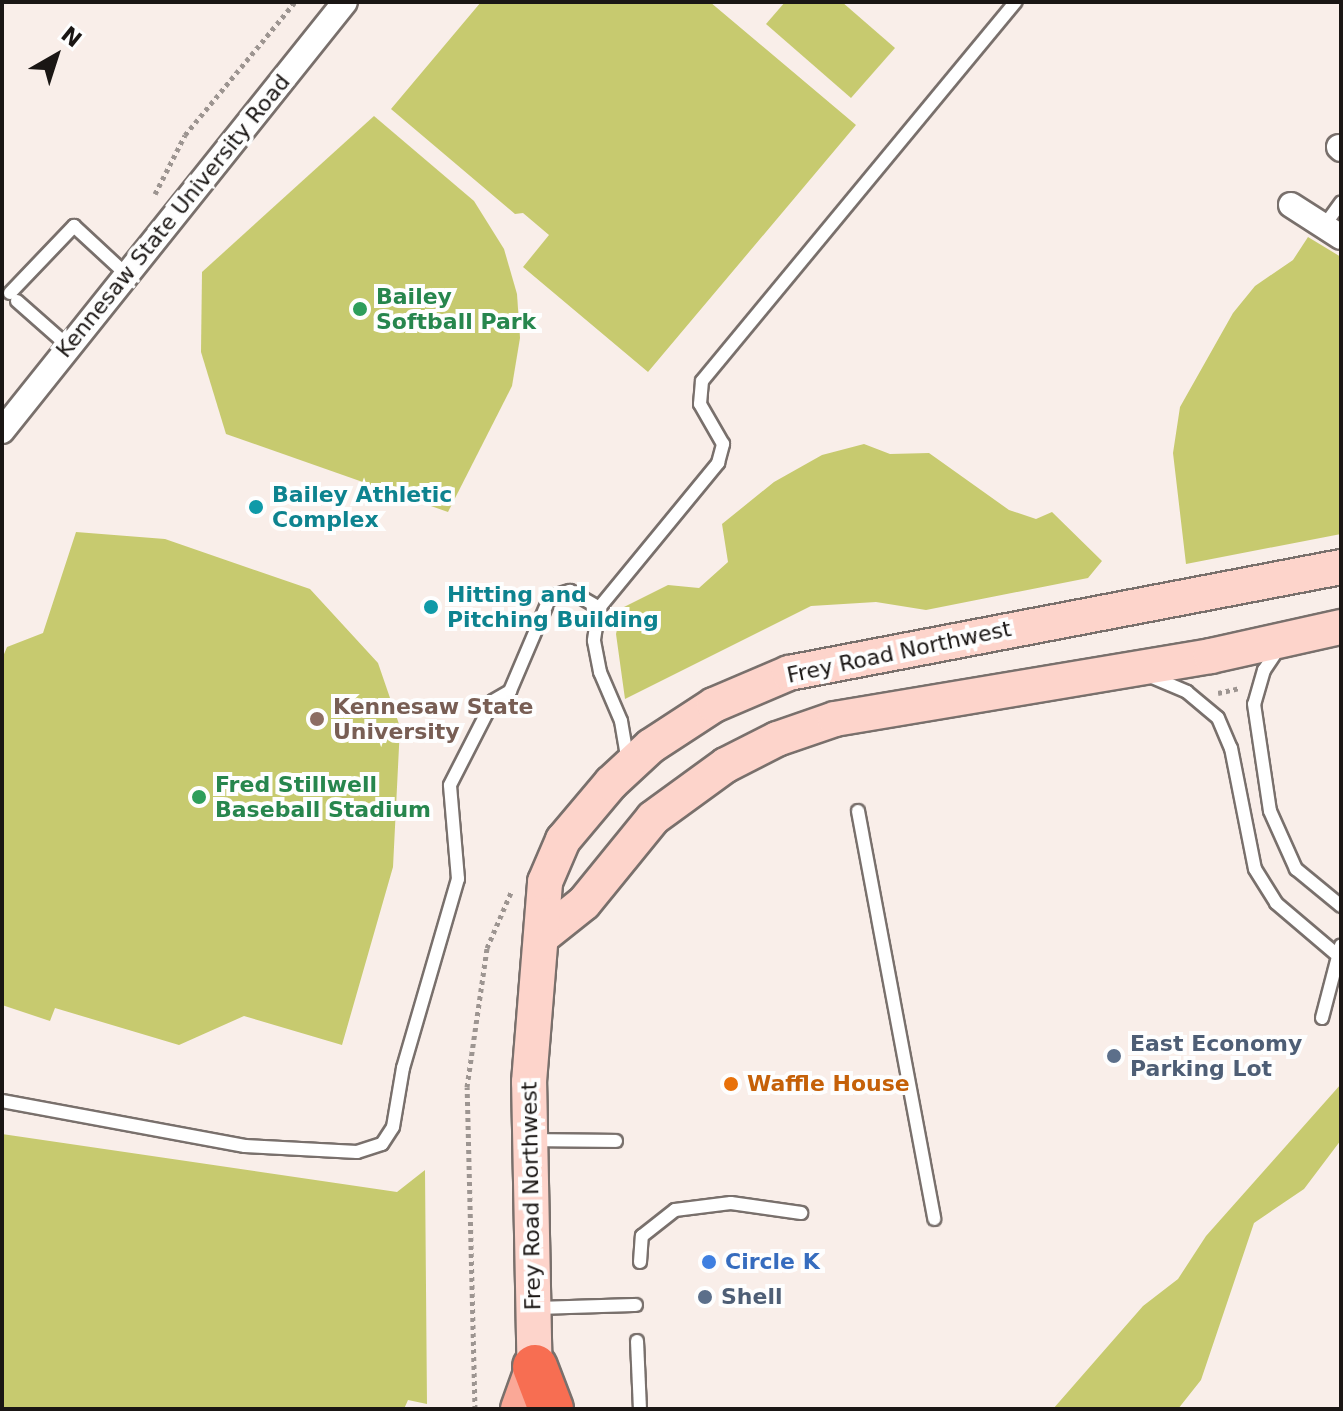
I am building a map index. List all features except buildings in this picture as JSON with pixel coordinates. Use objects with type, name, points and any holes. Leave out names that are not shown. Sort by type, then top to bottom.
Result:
[{"type":"highway","points":[[535,1388],[551,1409]]},
{"type":"main road","name":"Frey Road Northwest","points":[[535,1388],[530,1020],[544,935],[543,906],[552,860],[585,811],[628,765],[714,705],[814,666],[1341,567]]},
{"type":"main road","points":[[544,935],[584,903],[653,818],[726,765],[777,739],[835,719],[1130,670],[1341,627]]},
{"type":"main road","points":[[520,1409],[535,1388]]},
{"type":"street","name":"Kennesaw State University Road","points":[[2,431],[345,2]]},
{"type":"street","points":[[1291,205],[1332,232]]},
{"type":"lane","points":[[628,765],[621,721],[600,672],[594,641],[599,608],[718,463],[723,444],[700,404],[702,381],[1016,2]]},
{"type":"lane","points":[[1332,232],[1341,203]]},
{"type":"lane","points":[[68,346],[13,297],[74,226],[127,275]]},
{"type":"lane","points":[[2,1101],[245,1146],[357,1152],[382,1144],[393,1127],[403,1068],[458,879],[450,785],[493,701],[510,691],[550,597],[570,591],[599,608]]},
{"type":"lane","points":[[1288,639],[1264,670],[1254,704],[1270,811],[1296,869],[1341,906]]},
{"type":"lane","points":[[1130,670],[1187,692],[1218,718],[1231,748],[1255,869],[1276,903],[1338,949],[1322,1018]]},
{"type":"lane","points":[[858,811],[934,1219]]},
{"type":"lane","points":[[530,1140],[616,1141]]},
{"type":"lane","points":[[640,1262],[642,1236],[675,1210],[731,1203],[801,1213]]},
{"type":"lane","points":[[533,1308],[636,1305]]},
{"type":"lane","points":[[637,1341],[640,1409]]},
{"type":"path","points":[[148,206],[185,135],[295,2]]},
{"type":"path","points":[[1213,694],[1245,687]]},
{"type":"path","points":[[472,1183],[475,1409]]},
{"type":"green space","points":[[481,2],[710,2],[856,125],[648,372],[523,267],[549,235],[523,213],[515,214],[391,109]]},
{"type":"green space","points":[[785,2],[842,2],[895,48],[851,98],[766,24]]},
{"type":"green space","name":"Bailey Softball Park","points":[[374,116],[474,201],[504,249],[517,294],[520,338],[512,386],[448,512],[226,434],[201,352],[202,272]]},
{"type":"green space","points":[[1308,237],[1341,257],[1341,534],[1186,564],[1173,453],[1180,407],[1233,313],[1255,286],[1293,260]]},
{"type":"green space","points":[[864,444],[890,454],[929,453],[1009,510],[1036,519],[1052,512],[1102,561],[1088,578],[926,610],[876,602],[811,606],[625,699],[616,634],[622,608],[668,585],[699,588],[728,562],[722,524],[774,482],[822,455]]},
{"type":"green space","name":"Fred Stillwell Baseball Stadium","points":[[76,532],[165,539],[310,589],[378,663],[400,727],[393,867],[342,1045],[244,1016],[179,1045],[55,1008],[50,1021],[2,1005],[2,659],[7,647],[43,633]]},
{"type":"green space","points":[[1341,1084],[1341,1140],[1304,1189],[1254,1223],[1201,1380],[1178,1409],[1053,1409],[1143,1306],[1178,1279],[1206,1236]]},
{"type":"green space","points":[[2,1134],[397,1192],[425,1170],[427,1404],[408,1400],[404,1409],[2,1409]]},
{"type":"place","name":"Bailey Softball Park","points":[[360,309]]},
{"type":"place","name":"Bailey Athletic Complex","points":[[256,507]]},
{"type":"place","name":"Hitting and Pitching Building","points":[[431,607]]},
{"type":"place","name":"Kennesaw State University","points":[[317,719]]},
{"type":"place","name":"Fred Stillwell Baseball Stadium","points":[[199,797]]},
{"type":"place","name":"East Economy Parking Lot","points":[[1114,1056]]},
{"type":"place","name":"Waffle House","points":[[731,1084]]},
{"type":"place","name":"Circle K","points":[[709,1262]]},
{"type":"place","name":"Shell","points":[[705,1297]]}]
